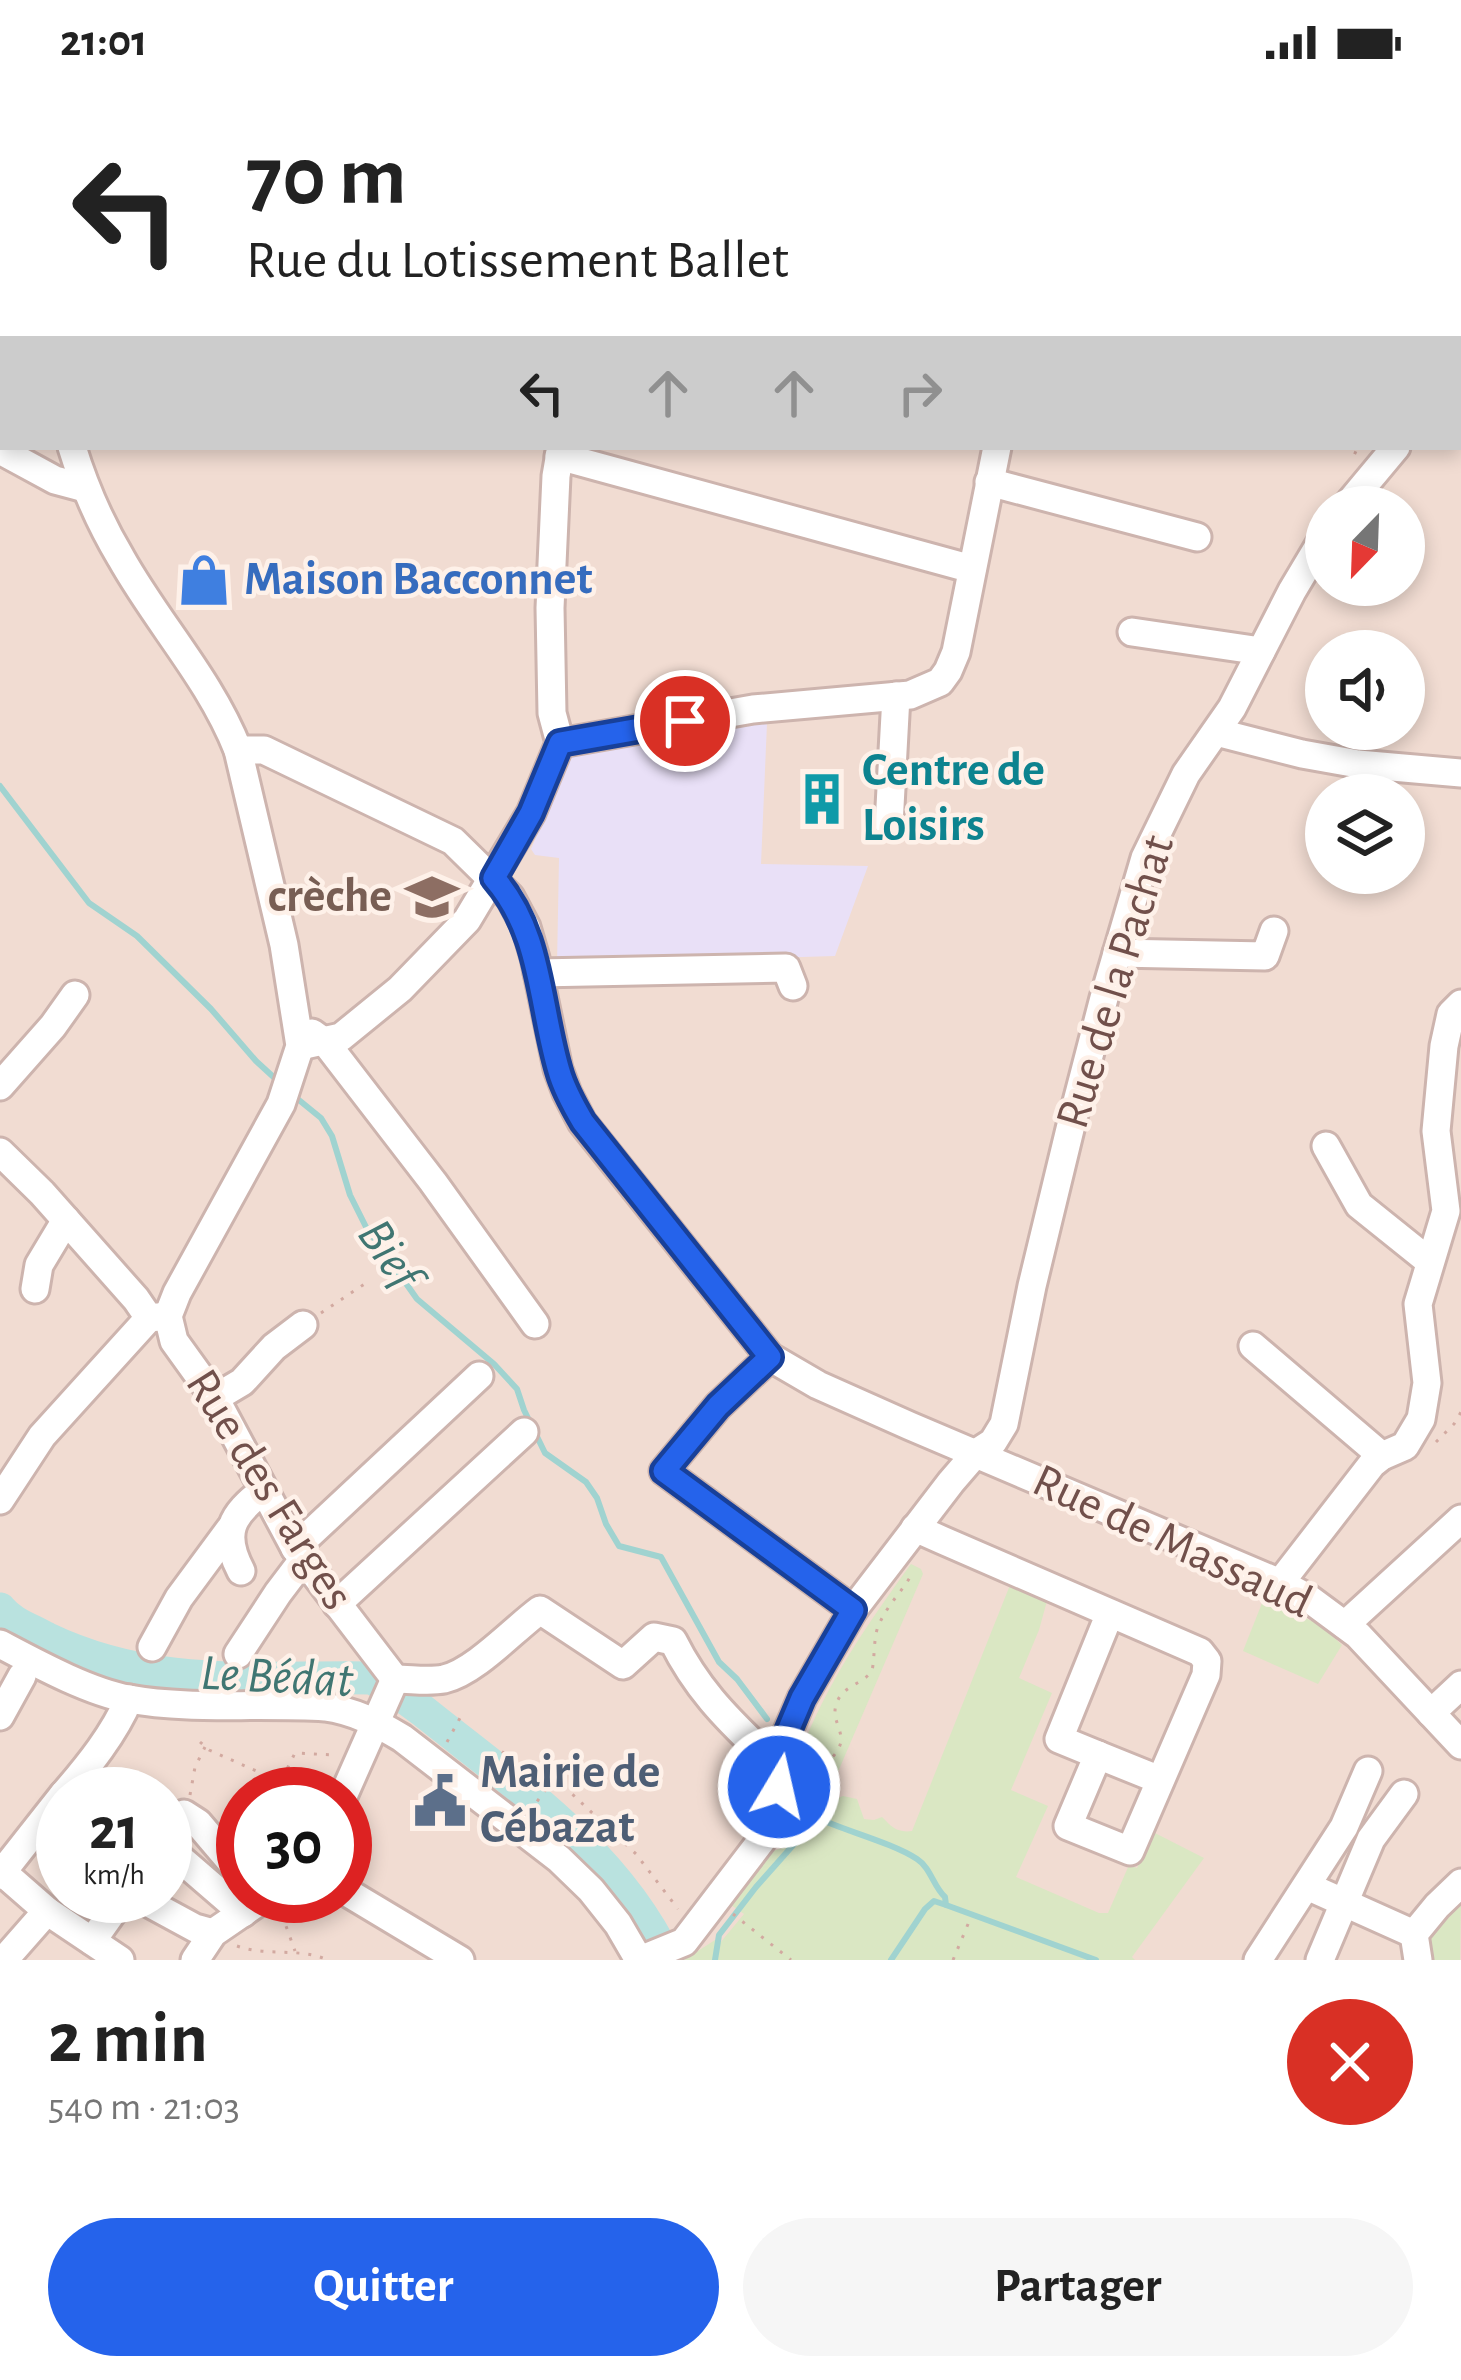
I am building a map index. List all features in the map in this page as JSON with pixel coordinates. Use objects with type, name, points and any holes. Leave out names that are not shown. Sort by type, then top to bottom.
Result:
[{"type":"street","points":[[0,450],[55,480],[85,488]]},
{"type":"street","points":[[73,450],[85,488],[122,561],[227,720],[308,1037],[433,1182],[535,1324]]},
{"type":"street","points":[[560,743],[753,709],[896,696],[940,682],[956,652],[997,450]]},
{"type":"street","points":[[1364,486],[1394,450]]},
{"type":"street","points":[[308,1037],[341,1037],[400,989],[467,920],[531,813],[560,743],[552,713],[550,608],[560,452],[972,569]]},
{"type":"street","points":[[989,482],[1197,537]]},
{"type":"street","name":"Rue de la Pachat","points":[[689,1938],[768,1832],[788,1731],[853,1610],[1004,1424],[1038,1263],[1145,858],[1186,775],[1232,708],[1305,572]]},
{"type":"street","points":[[1132,632],[1261,651]]},
{"type":"street","points":[[889,825],[896,696]]},
{"type":"street","points":[[1216,731],[1321,758],[1461,773]]},
{"type":"street","points":[[238,750],[264,750],[454,841],[511,897],[526,927],[558,1069],[583,1122],[770,1357],[718,1406],[664,1471],[853,1610]]},
{"type":"street","points":[[1117,953],[1265,956],[1274,931]]},
{"type":"street","points":[[538,974],[786,968],[793,986]]},
{"type":"street","points":[[0,1087],[75,994]]},
{"type":"street","points":[[1280,1583],[1372,1464],[1405,1446],[1421,1419],[1426,1383],[1418,1304],[1446,1211],[1436,1131],[1444,1046],[1451,1014],[1461,1004]]},
{"type":"street","points":[[0,1499],[42,1436],[177,1293],[281,1103],[308,1037]]},
{"type":"street","points":[[1325,1146],[1359,1204],[1430,1262]]},
{"type":"street","name":"Rue des Farges","points":[[0,1152],[159,1317],[215,1398],[299,1554],[337,1604],[385,1700]]},
{"type":"street","points":[[35,1289],[39,1265],[66,1220]]},
{"type":"street","points":[[215,1398],[242,1382],[274,1347],[303,1325]]},
{"type":"street","points":[[1253,1346],[1382,1456]]},
{"type":"street","name":"Rue de Massaud","points":[[770,1357],[836,1393],[1309,1598],[1358,1635],[1461,1745]]},
{"type":"street","points":[[238,1654],[299,1554],[478,1376]]},
{"type":"street","points":[[337,1604],[524,1432]]},
{"type":"street","points":[[152,1647],[179,1598],[247,1503],[264,1490]]},
{"type":"street","points":[[1346,1625],[1461,1519]]},
{"type":"street","points":[[230,1528],[230,1550],[241,1570]]},
{"type":"street","points":[[915,1528],[1200,1652],[1207,1661],[1205,1675],[1130,1851],[1068,1826],[1098,1755]]},
{"type":"street","points":[[0,1644],[129,1700],[347,1710],[385,1700],[423,1681],[449,1678],[540,1610],[622,1665],[653,1637],[673,1641],[712,1704],[761,1751],[786,1749]]},
{"type":"street","points":[[1110,1613],[1059,1739],[1160,1780]]},
{"type":"street","points":[[0,1716],[22,1676]]},
{"type":"street","points":[[1431,1713],[1461,1685]]},
{"type":"street","points":[[85,1767],[129,1700]]},
{"type":"street","points":[[355,1767],[385,1700]]},
{"type":"street","points":[[385,1700],[402,1738],[559,1859],[591,1890],[643,1959],[689,1938]]},
{"type":"street","points":[[1258,1960],[1343,1827],[1368,1772]]},
{"type":"street","points":[[1320,1960],[1371,1839],[1404,1794]]},
{"type":"street","points":[[192,1819],[216,1844]]},
{"type":"street","points":[[36,1829],[1,1872],[36,1902]]},
{"type":"street","points":[[1307,1886],[1345,1903],[1416,1947],[1437,1906],[1461,1883]]},
{"type":"street","points":[[372,1908],[460,1960]]},
{"type":"street","points":[[4,1960],[36,1923]]},
{"type":"street","points":[[63,1923],[103,1953],[114,1923]]},
{"type":"street","points":[[186,1923],[213,1933]]},
{"type":"street","points":[[195,1960],[213,1933],[228,1923]]},
{"type":"path","points":[[303,1325],[369,1281]]},
{"type":"path","points":[[776,1802],[839,1748],[835,1707],[843,1691],[872,1672],[877,1628],[916,1567]]},
{"type":"path","points":[[446,1742],[460,1718]]},
{"type":"path","points":[[192,1780],[203,1744],[250,1767]]},
{"type":"path","points":[[488,1773],[505,1750]]},
{"type":"path","points":[[288,1767],[295,1753],[360,1756]]},
{"type":"path","points":[[529,1812],[553,1780],[571,1766],[579,1769]]},
{"type":"path","points":[[553,1780],[636,1854],[687,1920],[689,1938]]},
{"type":"path","points":[[953,1960],[971,1917]]},
{"type":"path","points":[[737,1918],[791,1960]]},
{"type":"path","points":[[276,1923],[296,1953]]},
{"type":"path","points":[[213,1933],[255,1952],[311,1954],[328,1960]]},
{"type":"path","points":[[780,1951],[781,1960]]},
{"type":"shaded area","points":[[0,450],[1461,450],[1461,1960],[0,1960]]},
{"type":"shaded area","points":[[761,719],[767,723],[761,864],[868,866],[835,956],[557,965],[559,858],[535,855],[531,849],[573,754]]},
{"type":"green space","points":[[911,1564],[923,1574],[834,1781],[800,1753],[835,1678]]},
{"type":"green space","points":[[1010,1585],[1047,1601],[1019,1678],[1052,1693],[1011,1790],[1048,1806],[1016,1877],[1108,1913],[1129,1865],[1137,1868],[1153,1832],[1204,1858],[1132,1957],[1135,1960],[684,1960],[715,1940],[720,1943],[744,1914],[731,1905],[733,1896],[766,1853],[786,1847],[833,1800],[857,1799],[864,1819],[882,1817],[895,1828],[912,1831]]},
{"type":"green space","points":[[1264,1598],[1322,1626],[1342,1645],[1318,1684],[1243,1651]]},
{"type":"green space","points":[[1461,1898],[1460,1960],[1426,1960],[1431,1932]]},
{"type":"waterway","name":"Bief","points":[[0,786],[89,903],[137,936],[280,1083]]},
{"type":"waterway","name":"Bief","points":[[294,1096],[321,1118],[332,1136],[350,1195],[366,1227],[417,1299],[517,1389],[545,1453],[586,1482],[619,1546],[661,1557],[719,1662],[767,1719]]},
{"type":"waterway","name":"Le Bédat","points":[[0,1609],[46,1638],[126,1666],[206,1677],[372,1678],[423,1711],[560,1822],[620,1886],[667,1960]]},
{"type":"waterway","name":"Bief","points":[[715,1960],[719,1935],[803,1834],[807,1814]]},
{"type":"waterway","name":"Bief","points":[[827,1822],[917,1859],[946,1905],[1096,1960]]},
{"type":"waterway","name":"Bief","points":[[891,1960],[925,1909],[934,1901],[946,1905]]},
{"type":"place","name":"Maison Bacconnet","points":[[204,580]]},
{"type":"place","name":"Centre de Loisirs","points":[[822,799]]},
{"type":"place","name":"crèche","points":[[432,897]]},
{"type":"place","name":"Mairie de Cébazat","points":[[440,1801]]},
{"type":"route","points":[[685,721],[560,743],[531,813],[494,878],[511,897],[526,927],[558,1069],[583,1122],[770,1357],[718,1406],[664,1471],[853,1610],[788,1731],[779,1787]]}]
